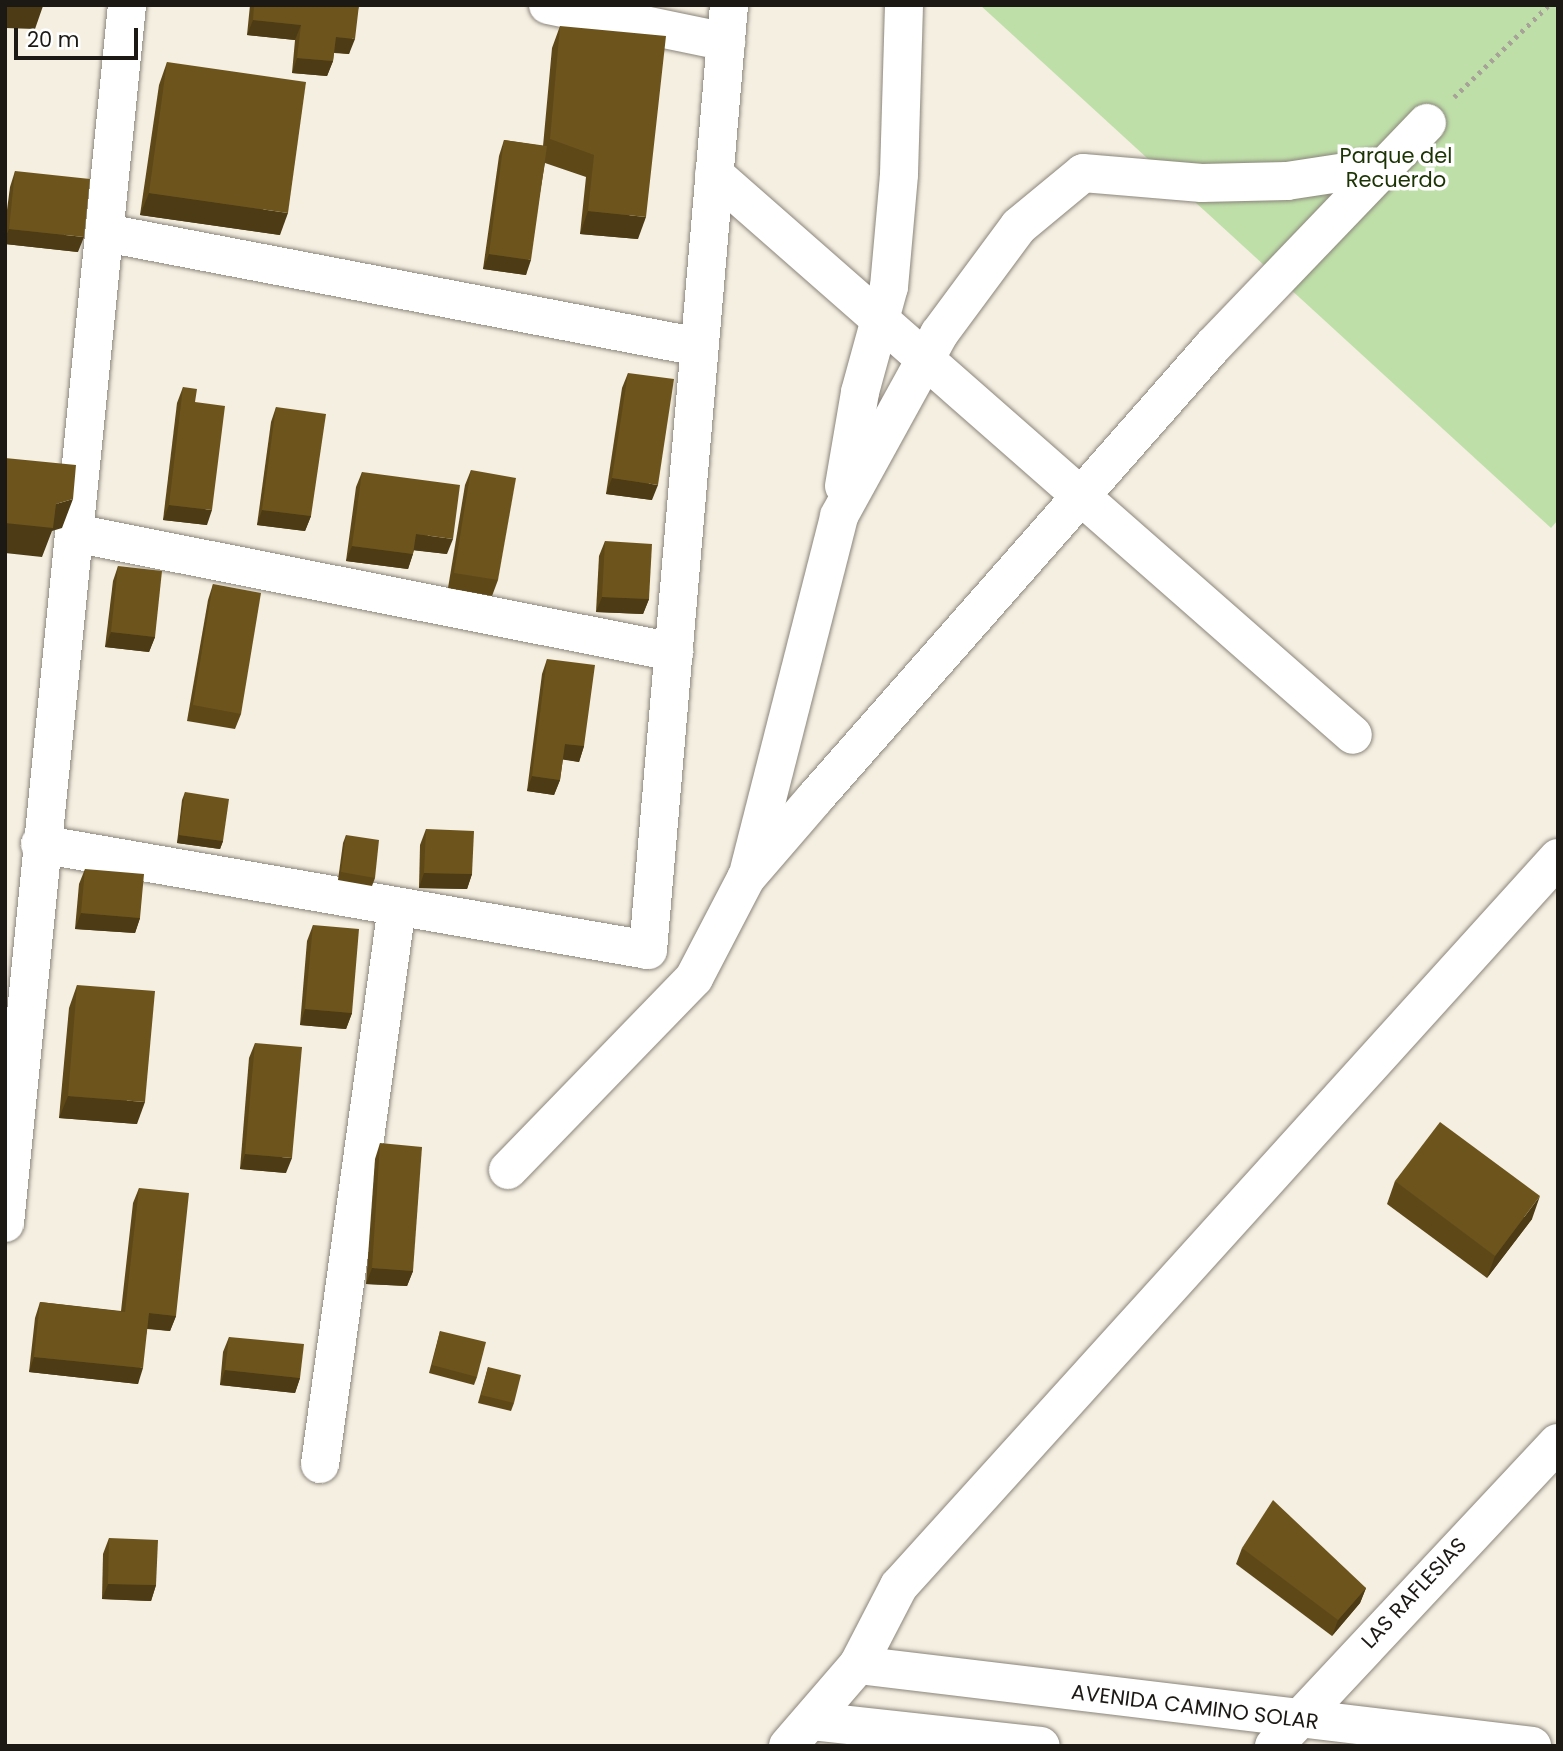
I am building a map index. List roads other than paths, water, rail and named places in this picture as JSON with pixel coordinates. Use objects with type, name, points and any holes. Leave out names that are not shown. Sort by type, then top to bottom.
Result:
[{"type":"street","points":[[5,1223],[40,844],[106,233],[127,5]]},
{"type":"street","points":[[40,844],[648,950],[727,23],[548,5]]},
{"type":"street","points":[[508,1170],[694,978],[746,878],[839,516],[860,392],[889,287],[899,173],[904,5]]},
{"type":"street","points":[[746,878],[1213,346],[1427,123]]},
{"type":"street","points":[[839,516],[925,359],[1018,226],[1083,173],[1202,183],[1287,181],[1385,166]]},
{"type":"street","points":[[714,174],[1353,735]]},
{"type":"street","points":[[106,233],[699,347]]},
{"type":"street","points":[[74,533],[674,652]]},
{"type":"street","points":[[800,1734],[858,1665],[899,1586],[1558,858]]},
{"type":"street","points":[[320,1464],[397,906]]},
{"type":"street","name":"LAS RAFLESIAS","points":[[1285,1733],[1558,1443]]},
{"type":"street","name":"AVENIDA CAMINO SOLAR","points":[[858,1665],[1285,1733],[1532,1746]]},
{"type":"street","points":[[800,1734],[1041,1746]]},
{"type":"park label","name":"Parque del Recuerdo","points":[[1396,168]]}]
